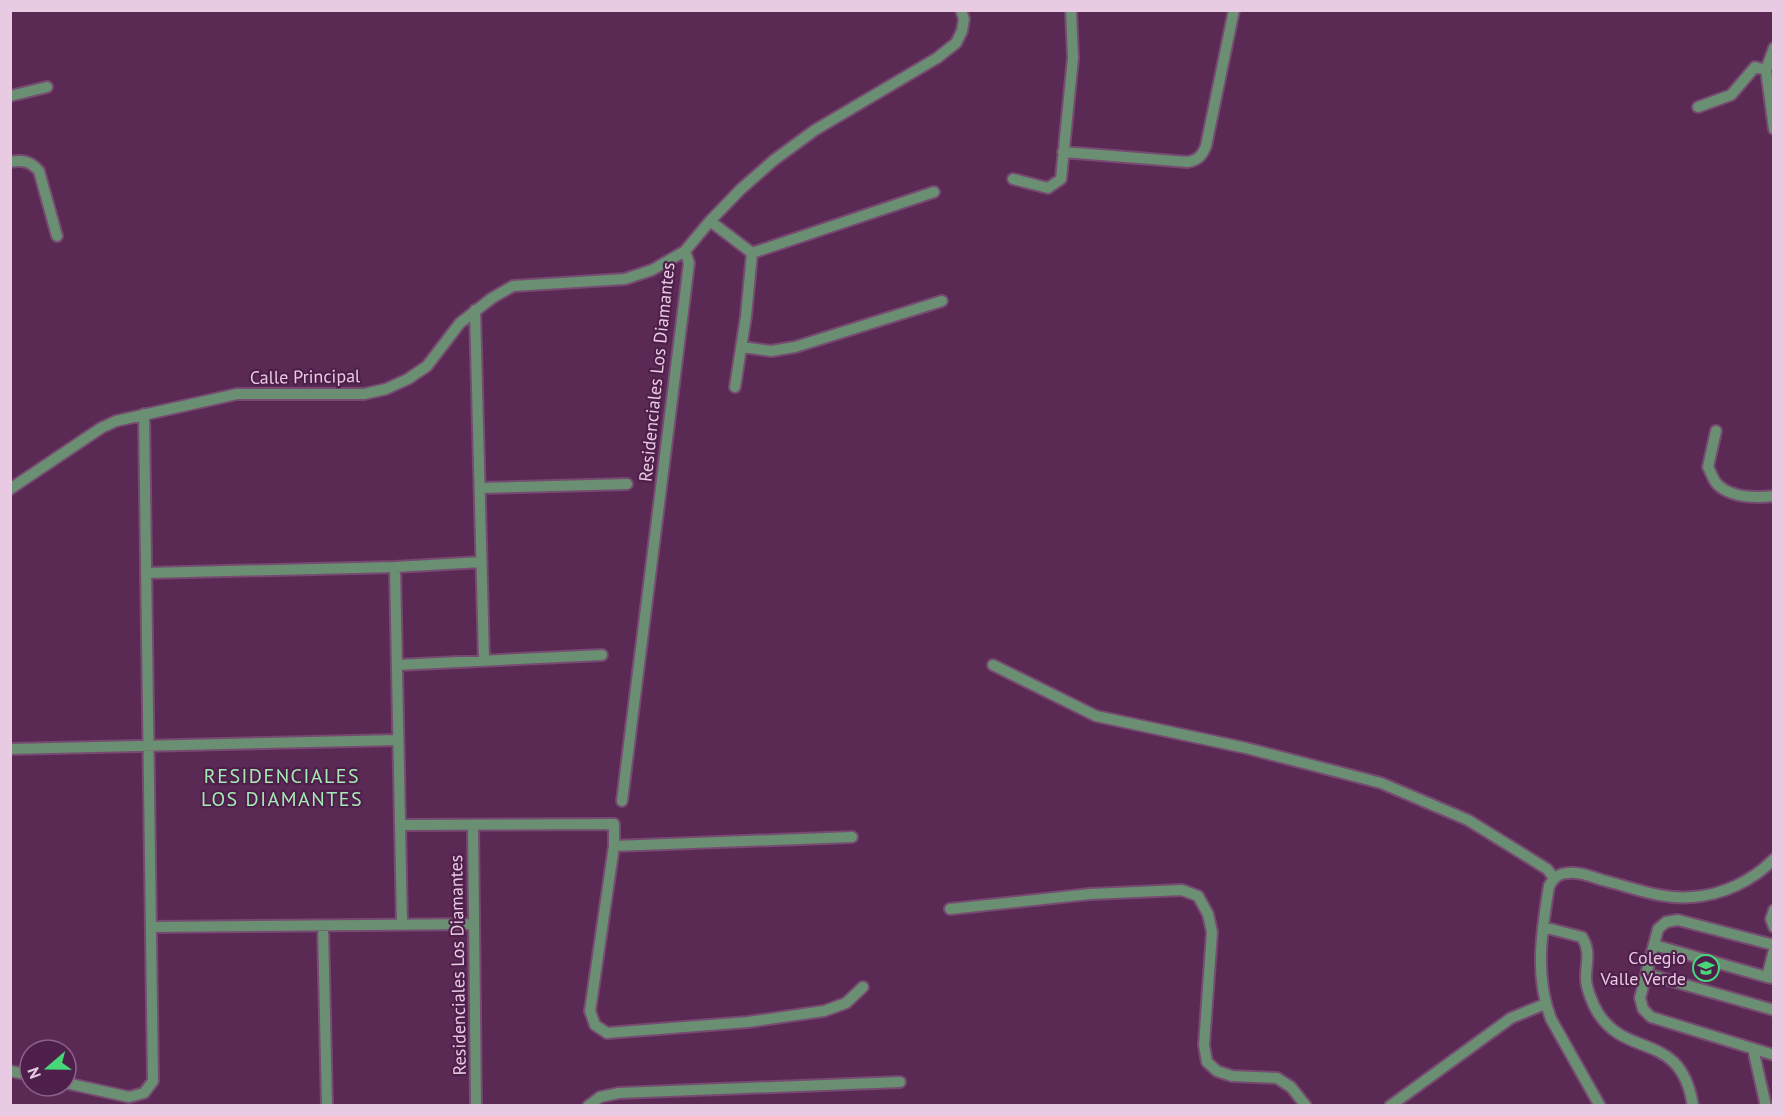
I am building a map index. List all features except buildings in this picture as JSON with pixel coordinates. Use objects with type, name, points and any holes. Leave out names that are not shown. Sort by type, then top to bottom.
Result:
[{"type":"street","name":"Residenciales Los Diamantes","points":[[622,801],[689,263],[685,251],[741,189],[774,160],[815,130],[938,58],[956,43],[962,31],[964,19],[962,10]]},
{"type":"street","points":[[1013,179],[1048,188],[1061,179],[1073,58],[1071,10]]},
{"type":"street","points":[[1063,152],[1188,162],[1195,161],[1202,156],[1234,10]]},
{"type":"street","points":[[1773,48],[1766,70],[1773,129]]},
{"type":"street","points":[[1698,106],[1731,95],[1755,67],[1766,70]]},
{"type":"street","points":[[10,96],[47,87]]},
{"type":"street","points":[[10,162],[33,164],[39,171],[57,236]]},
{"type":"street","points":[[752,254],[934,192]]},
{"type":"street","points":[[710,221],[752,254]]},
{"type":"street","name":"Calle Principal","points":[[10,489],[101,428],[116,421],[237,394],[364,394],[386,388],[408,379],[427,366],[460,323],[492,298],[513,286],[625,279],[652,270],[685,251]]},
{"type":"street","points":[[735,387],[742,347],[752,254]]},
{"type":"street","points":[[742,347],[771,351],[795,347],[942,300]]},
{"type":"street","points":[[475,310],[484,660]]},
{"type":"street","points":[[78,1086],[129,1098],[144,1093],[153,1081],[144,414]]},
{"type":"street","points":[[1716,431],[1708,467],[1716,484],[1732,494],[1773,496]]},
{"type":"street","points":[[480,488],[627,484]]},
{"type":"street","points":[[146,573],[395,567],[482,562]]},
{"type":"street","points":[[395,567],[402,925]]},
{"type":"street","points":[[397,665],[603,655]]},
{"type":"street","points":[[993,665],[1096,716],[1246,748],[1381,783],[1468,820],[1547,869],[1554,878]]},
{"type":"street","points":[[10,749],[398,740]]},
{"type":"street","points":[[400,825],[611,824],[615,826],[590,1011],[595,1025],[603,1031],[612,1033],[780,1019],[837,1007],[863,987]]},
{"type":"street","name":"Residenciales Los Diamantes","points":[[473,825],[476,1106]]},
{"type":"street","points":[[614,846],[852,837]]},
{"type":"street","points":[[1600,1106],[1551,1019],[1545,1004],[1539,952],[1549,886],[1554,878],[1561,874],[1578,873],[1665,896],[1691,898],[1717,893],[1742,884],[1764,869],[1773,859]]},
{"type":"street","points":[[950,909],[1090,894],[1182,891],[1198,896],[1208,914],[1212,932],[1204,1045],[1207,1062],[1217,1071],[1232,1076],[1277,1078],[1291,1087],[1306,1106]]},
{"type":"street","points":[[1773,910],[1771,919],[1773,927]]},
{"type":"street","points":[[1773,945],[1678,920],[1666,922],[1659,929],[1640,998],[1643,1009],[1652,1017],[1773,1055]]},
{"type":"street","points":[[151,927],[474,924]]},
{"type":"street","points":[[323,926],[327,1106]]},
{"type":"street","points":[[1543,927],[1582,937],[1588,946],[1586,981],[1597,1012],[1610,1028],[1667,1055],[1681,1069],[1690,1086],[1693,1106]]},
{"type":"street","points":[[1654,945],[1770,978],[1773,950]]},
{"type":"street","points":[[1647,974],[1773,1010]]},
{"type":"street","points":[[1390,1106],[1511,1018],[1545,1004]]},
{"type":"street","points":[[1753,1049],[1766,1106]]},
{"type":"street","points":[[588,1106],[600,1097],[620,1093],[900,1082]]},
{"type":"place","name":"Colegio Valle Verde","points":[[1706,968]]},
{"type":"district","name":"RESIDENCIALES LOS DIAMANTES","points":[[282,788]]}]
